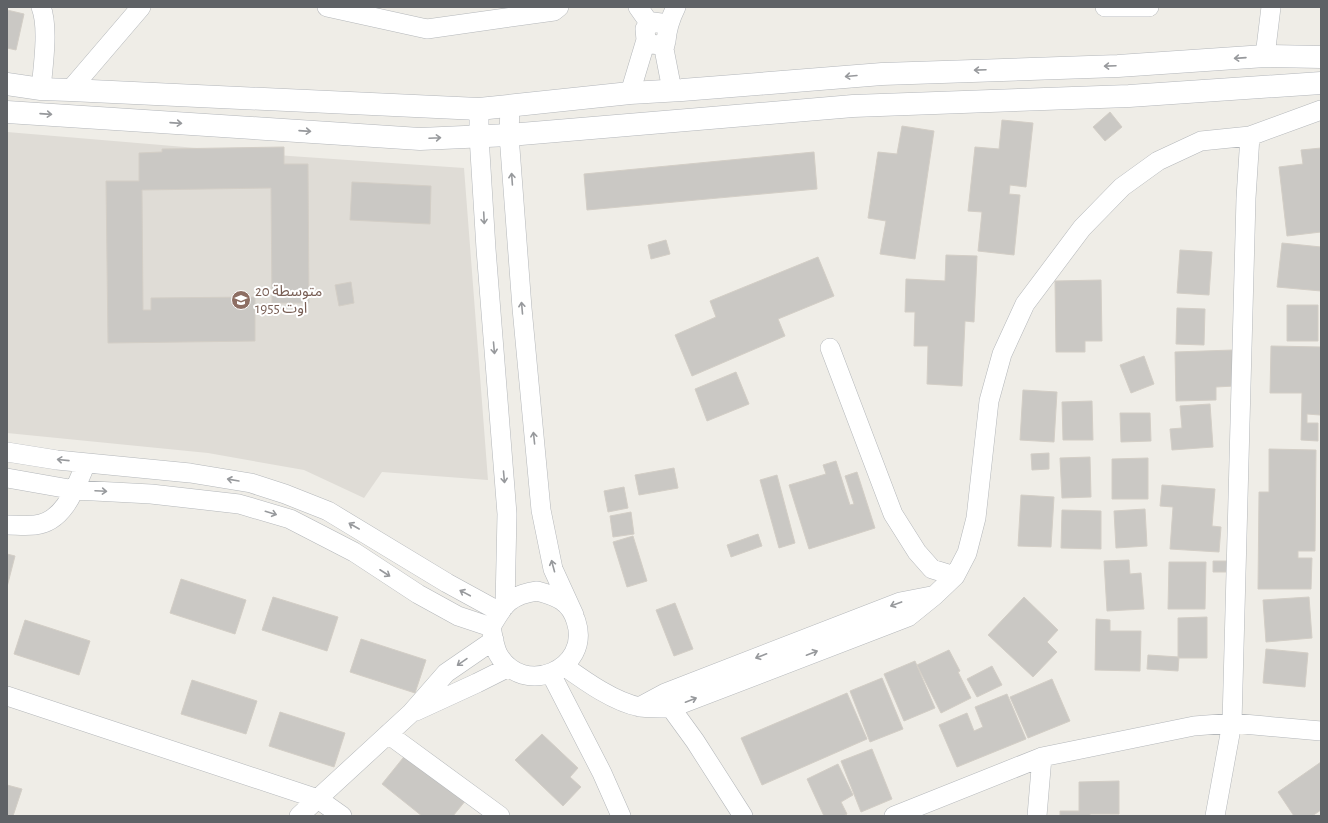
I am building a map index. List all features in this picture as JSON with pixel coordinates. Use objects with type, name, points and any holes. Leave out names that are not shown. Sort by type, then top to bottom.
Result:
[{"type":"main road","points":[[7,84],[41,89],[479,109],[630,93],[882,74],[1118,66],[1265,56],[1321,57]]},
{"type":"main road","points":[[7,112],[420,138],[509,135],[852,106],[1129,96],[1321,83]]},
{"type":"street","points":[[41,7],[44,14],[45,48],[41,89]]},
{"type":"street","points":[[70,90],[141,7]]},
{"type":"street","points":[[326,7],[427,29],[556,8]]},
{"type":"street","points":[[638,7],[656,31],[664,49],[672,90]]},
{"type":"street","points":[[630,93],[661,16],[677,7]]},
{"type":"street","points":[[1105,7],[1149,7]]},
{"type":"street","points":[[1265,56],[1271,7]]},
{"type":"street","points":[[479,109],[479,136],[486,249],[507,514],[497,621],[498,654],[509,667],[522,674],[536,677],[557,670],[573,655],[578,644],[578,629],[574,615],[553,569],[541,510],[522,308],[509,135],[510,106]]},
{"type":"street","points":[[557,670],[602,692],[639,707],[668,700],[908,617],[934,596],[955,576],[967,553],[976,518],[989,402],[1002,354],[1025,304],[1082,228],[1122,186],[1158,161],[1200,141],[1250,136],[1321,110]]},
{"type":"street","points":[[1215,816],[1232,723],[1246,198],[1250,136]]},
{"type":"street","points":[[830,348],[893,514],[917,552],[932,569],[955,576]]},
{"type":"street","points":[[7,452],[57,460],[190,473],[251,483],[285,494],[328,511],[447,583],[497,621]]},
{"type":"street","points":[[7,525],[36,525],[54,518],[66,505],[75,490],[86,463]]},
{"type":"street","points":[[7,478],[75,490],[151,494],[239,504],[290,519],[354,552],[418,594],[458,616],[497,621]]},
{"type":"street","points":[[300,816],[411,713],[446,673],[497,621],[510,601],[523,593],[538,591],[553,595],[565,603],[574,615]]},
{"type":"street","points":[[411,713],[509,667]]},
{"type":"street","points":[[557,670],[621,816]]},
{"type":"street","points":[[7,696],[318,798],[342,816]]},
{"type":"street","points":[[668,700],[743,816]]},
{"type":"street","points":[[894,816],[1042,757],[1194,726],[1232,723],[1321,732]]},
{"type":"street","points":[[388,734],[500,816]]},
{"type":"street","points":[[1037,816],[1042,757]]},
{"type":"shaded area","name":"متوسطة 20 اوت 1955","points":[[7,132],[290,156],[464,168],[488,480],[382,472],[364,498],[304,470],[208,453],[7,433]]},
{"type":"building","points":[[7,10],[24,14],[16,50],[7,48]]},
{"type":"building","points":[[1110,112],[1122,127],[1105,141],[1093,127]]},
{"type":"building","points":[[1002,120],[1033,123],[1026,187],[1010,185],[1009,194],[1020,195],[1014,255],[978,251],[982,212],[968,211],[975,147],[999,149]]},
{"type":"building","points":[[902,126],[934,131],[915,259],[880,254],[886,221],[868,218],[878,152],[897,154]]},
{"type":"building","points":[[284,147],[284,164],[308,164],[309,303],[272,303],[271,188],[142,190],[143,310],[151,310],[151,298],[255,297],[255,341],[108,343],[106,181],[139,181],[139,153],[162,152],[162,149]]},
{"type":"building","points":[[1321,148],[1321,232],[1287,236],[1279,167],[1303,164],[1301,150]]},
{"type":"building","points":[[814,152],[817,189],[587,210],[584,174]]},
{"type":"building","points":[[352,182],[431,186],[430,224],[350,220]]},
{"type":"building","points":[[666,240],[670,254],[651,259],[648,245]]},
{"type":"building","points":[[1282,243],[1321,247],[1321,291],[1277,287]]},
{"type":"building","points":[[1180,250],[1212,252],[1209,295],[1177,293]]},
{"type":"building","points":[[946,255],[977,256],[974,322],[965,321],[962,386],[927,384],[928,346],[914,346],[915,312],[905,312],[906,279],[945,281]]},
{"type":"building","points":[[818,257],[834,296],[778,319],[785,336],[692,376],[675,335],[716,317],[710,301]]},
{"type":"building","points":[[1101,280],[1102,341],[1085,341],[1085,352],[1056,352],[1055,281]]},
{"type":"building","points":[[351,282],[354,303],[339,306],[335,285]]},
{"type":"building","points":[[1287,305],[1318,305],[1318,341],[1287,341]]},
{"type":"building","points":[[1177,308],[1205,309],[1204,345],[1176,344]]},
{"type":"building","points":[[1271,346],[1321,347],[1320,415],[1307,414],[1307,423],[1318,423],[1318,441],[1301,440],[1302,393],[1270,393]]},
{"type":"building","points":[[1233,350],[1234,386],[1216,387],[1216,400],[1176,401],[1175,352]]},
{"type":"building","points":[[1144,356],[1154,384],[1131,393],[1120,365]]},
{"type":"building","points":[[736,372],[749,404],[707,421],[695,389]]},
{"type":"building","points":[[1023,390],[1057,392],[1054,442],[1020,440]]},
{"type":"building","points":[[1092,401],[1093,440],[1063,440],[1062,402]]},
{"type":"building","points":[[1210,404],[1213,447],[1172,450],[1170,429],[1182,428],[1180,406]]},
{"type":"building","points":[[1120,413],[1150,413],[1151,441],[1121,442]]},
{"type":"building","points":[[1269,449],[1316,450],[1315,551],[1298,551],[1298,558],[1312,558],[1311,589],[1258,589],[1259,492],[1269,492]]},
{"type":"building","points":[[1049,453],[1049,469],[1032,470],[1031,454]]},
{"type":"building","points":[[1090,457],[1091,497],[1062,498],[1060,458]]},
{"type":"building","points":[[1148,458],[1148,499],[1112,499],[1112,459]]},
{"type":"building","points":[[836,461],[850,505],[854,504],[845,476],[857,472],[875,528],[809,549],[789,485],[826,474],[823,465]]},
{"type":"building","points":[[674,468],[678,488],[639,495],[635,475]]},
{"type":"building","points":[[777,475],[795,543],[779,548],[760,480]]},
{"type":"building","points":[[1162,485],[1215,489],[1212,526],[1221,527],[1219,552],[1170,549],[1173,507],[1160,506]]},
{"type":"building","points":[[624,487],[628,508],[608,512],[604,491]]},
{"type":"building","points":[[1021,495],[1054,497],[1051,547],[1018,546]]},
{"type":"building","points":[[1145,509],[1147,546],[1116,548],[1114,511]]},
{"type":"building","points":[[1062,510],[1101,511],[1101,549],[1061,548]]},
{"type":"building","points":[[631,512],[634,534],[613,537],[610,516]]},
{"type":"building","points":[[758,534],[762,546],[731,557],[727,545]]},
{"type":"building","points":[[633,536],[647,581],[627,587],[613,542]]},
{"type":"building","points":[[7,554],[15,556],[7,587]]},
{"type":"building","points":[[1129,560],[1130,574],[1141,573],[1144,609],[1107,611],[1104,561]]},
{"type":"building","points":[[1213,561],[1229,561],[1229,572],[1213,572]]},
{"type":"building","points":[[1169,562],[1206,562],[1205,609],[1168,609]]},
{"type":"building","points":[[181,579],[246,600],[235,634],[170,613]]},
{"type":"building","points":[[273,597],[338,617],[327,651],[262,630]]},
{"type":"building","points":[[1024,597],[1058,630],[1047,642],[1057,652],[1033,677],[988,635]]},
{"type":"building","points":[[1309,597],[1312,638],[1266,642],[1263,600]]},
{"type":"building","points":[[675,603],[693,649],[674,656],[656,610]]},
{"type":"building","points":[[1207,617],[1207,658],[1178,658],[1178,618]]},
{"type":"building","points":[[1096,619],[1110,620],[1110,631],[1141,631],[1140,671],[1095,670]]},
{"type":"building","points":[[25,620],[90,641],[79,675],[14,654]]},
{"type":"building","points":[[361,639],[426,660],[415,693],[350,672]]},
{"type":"building","points":[[1266,649],[1308,653],[1305,687],[1263,683]]},
{"type":"building","points":[[949,650],[960,671],[958,672],[971,698],[941,713],[917,665]]},
{"type":"building","points":[[1148,655],[1179,657],[1178,671],[1147,669]]},
{"type":"building","points":[[915,661],[935,708],[904,721],[884,674]]},
{"type":"building","points":[[992,666],[1002,685],[977,697],[967,679]]},
{"type":"building","points":[[882,678],[903,729],[870,742],[850,691]]},
{"type":"building","points":[[1052,679],[1070,721],[1028,738],[1010,697]]},
{"type":"building","points":[[192,680],[257,701],[246,734],[181,714]]},
{"type":"building","points":[[847,693],[867,739],[762,785],[741,738]]},
{"type":"building","points":[[1007,694],[1026,739],[957,767],[939,725],[967,713],[974,731],[983,727],[975,707]]},
{"type":"building","points":[[280,712],[345,733],[334,767],[269,746]]},
{"type":"building","points":[[542,734],[578,768],[570,777],[581,787],[563,806],[515,760]]},
{"type":"building","points":[[872,749],[892,799],[861,812],[841,761]]},
{"type":"building","points":[[407,753],[466,800],[453,816],[422,816],[382,784]]},
{"type":"building","points":[[1321,762],[1321,810],[1312,816],[1294,816],[1278,792]]},
{"type":"building","points":[[838,764],[853,795],[841,802],[847,814],[843,816],[824,816],[807,779]]},
{"type":"building","points":[[1119,781],[1119,814],[1060,816],[1060,811],[1079,811],[1079,782]]},
{"type":"building","points":[[7,785],[22,789],[13,816],[7,816]]},
{"type":"place","name":"متوسطة 20 اوت 1955","points":[[241,300]]}]
